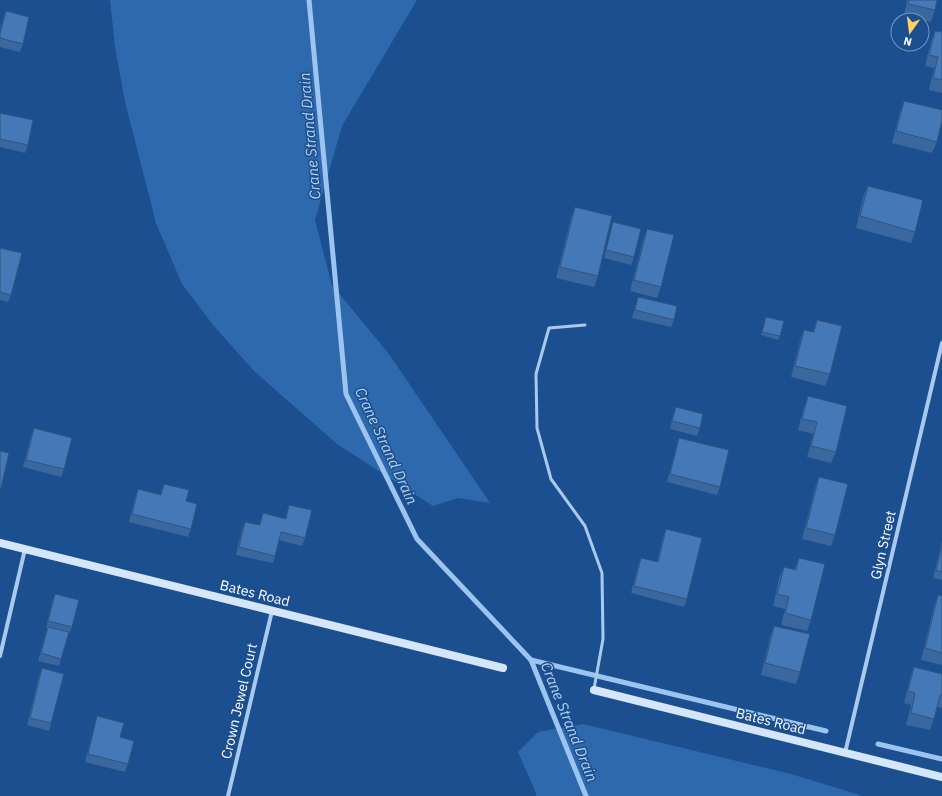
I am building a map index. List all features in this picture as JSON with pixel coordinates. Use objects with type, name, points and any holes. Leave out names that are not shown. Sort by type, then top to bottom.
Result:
[{"type":"street","name":"Glyn Street","points":[[845,753],[942,343]]},
{"type":"street","name":"Bates Road","points":[[0,543],[503,668]]},
{"type":"street","points":[[0,656],[25,549]]},
{"type":"street","name":"Crown Jewel Court","points":[[228,796],[272,610]]},
{"type":"street","name":"Bates Road","points":[[594,687],[942,777]]},
{"type":"lane","points":[[585,325],[549,328],[536,374],[537,428],[551,479],[585,526],[602,573],[603,639],[594,687]]},
{"type":"shaded area","points":[[110,0],[417,0],[342,126],[315,220],[332,285],[389,354],[490,503],[458,498],[433,506],[337,444],[254,371],[213,325],[182,284],[156,223],[125,102],[115,47]]},
{"type":"shaded area","points":[[583,724],[791,774],[860,796],[536,796],[518,752],[538,732]]},
{"type":"building","points":[[909,0],[937,0],[935,10],[908,4]]},
{"type":"building","points":[[6,11],[29,17],[23,44],[0,38]]},
{"type":"building","points":[[935,31],[942,32],[942,80],[933,78],[938,57],[929,55]]},
{"type":"building","points":[[904,101],[942,110],[942,120],[937,142],[896,131]]},
{"type":"building","points":[[0,113],[33,120],[28,145],[0,139]]},
{"type":"building","points":[[868,186],[923,200],[915,232],[860,216]]},
{"type":"building","points":[[575,207],[612,216],[598,276],[560,267]]},
{"type":"building","points":[[613,222],[641,229],[634,257],[606,250]]},
{"type":"building","points":[[647,229],[674,235],[661,287],[634,280]]},
{"type":"building","points":[[0,248],[22,253],[11,295],[0,292]]},
{"type":"building","points":[[638,297],[677,306],[674,320],[635,310]]},
{"type":"building","points":[[766,317],[784,321],[780,336],[762,332]]},
{"type":"building","points":[[817,320],[842,326],[830,374],[795,366],[804,330],[814,332]]},
{"type":"building","points":[[808,396],[847,406],[836,452],[811,446],[817,422],[802,419]]},
{"type":"building","points":[[676,407],[703,414],[700,428],[672,421]]},
{"type":"building","points":[[34,428],[72,438],[64,469],[26,460]]},
{"type":"building","points":[[679,438],[729,450],[720,487],[670,474]]},
{"type":"building","points":[[0,451],[9,453],[1,488],[0,487]]},
{"type":"building","points":[[819,477],[848,484],[835,535],[806,528]]},
{"type":"building","points":[[164,484],[189,490],[186,501],[197,504],[191,529],[132,514],[138,489],[161,495]]},
{"type":"building","points":[[289,505],[312,510],[305,538],[281,532],[275,556],[239,547],[245,522],[260,525],[263,513],[286,519]]},
{"type":"building","points":[[666,529],[702,538],[687,599],[634,586],[641,558],[658,562]]},
{"type":"building","points":[[942,545],[942,572],[936,570]]},
{"type":"building","points":[[799,558],[825,564],[811,620],[785,613],[789,597],[777,594],[784,567],[796,570]]},
{"type":"building","points":[[55,594],[79,600],[72,627],[48,621]]},
{"type":"building","points":[[938,595],[942,596],[942,653],[925,648]]},
{"type":"building","points":[[774,626],[810,634],[800,672],[765,663]]},
{"type":"building","points":[[48,627],[69,632],[61,659],[41,653]]},
{"type":"building","points":[[914,667],[942,674],[942,695],[940,695],[934,719],[911,713],[915,693],[908,691]]},
{"type":"building","points":[[42,668],[64,674],[51,723],[30,718]]},
{"type":"building","points":[[97,716],[124,723],[120,737],[134,741],[128,764],[88,754]]},
{"type":"waterway","name":"Crane Strand Drain","points":[[309,0],[346,394],[417,539],[531,660],[586,796]]},
{"type":"waterway","points":[[531,660],[826,731]]},
{"type":"waterway","points":[[878,744],[942,759]]}]
